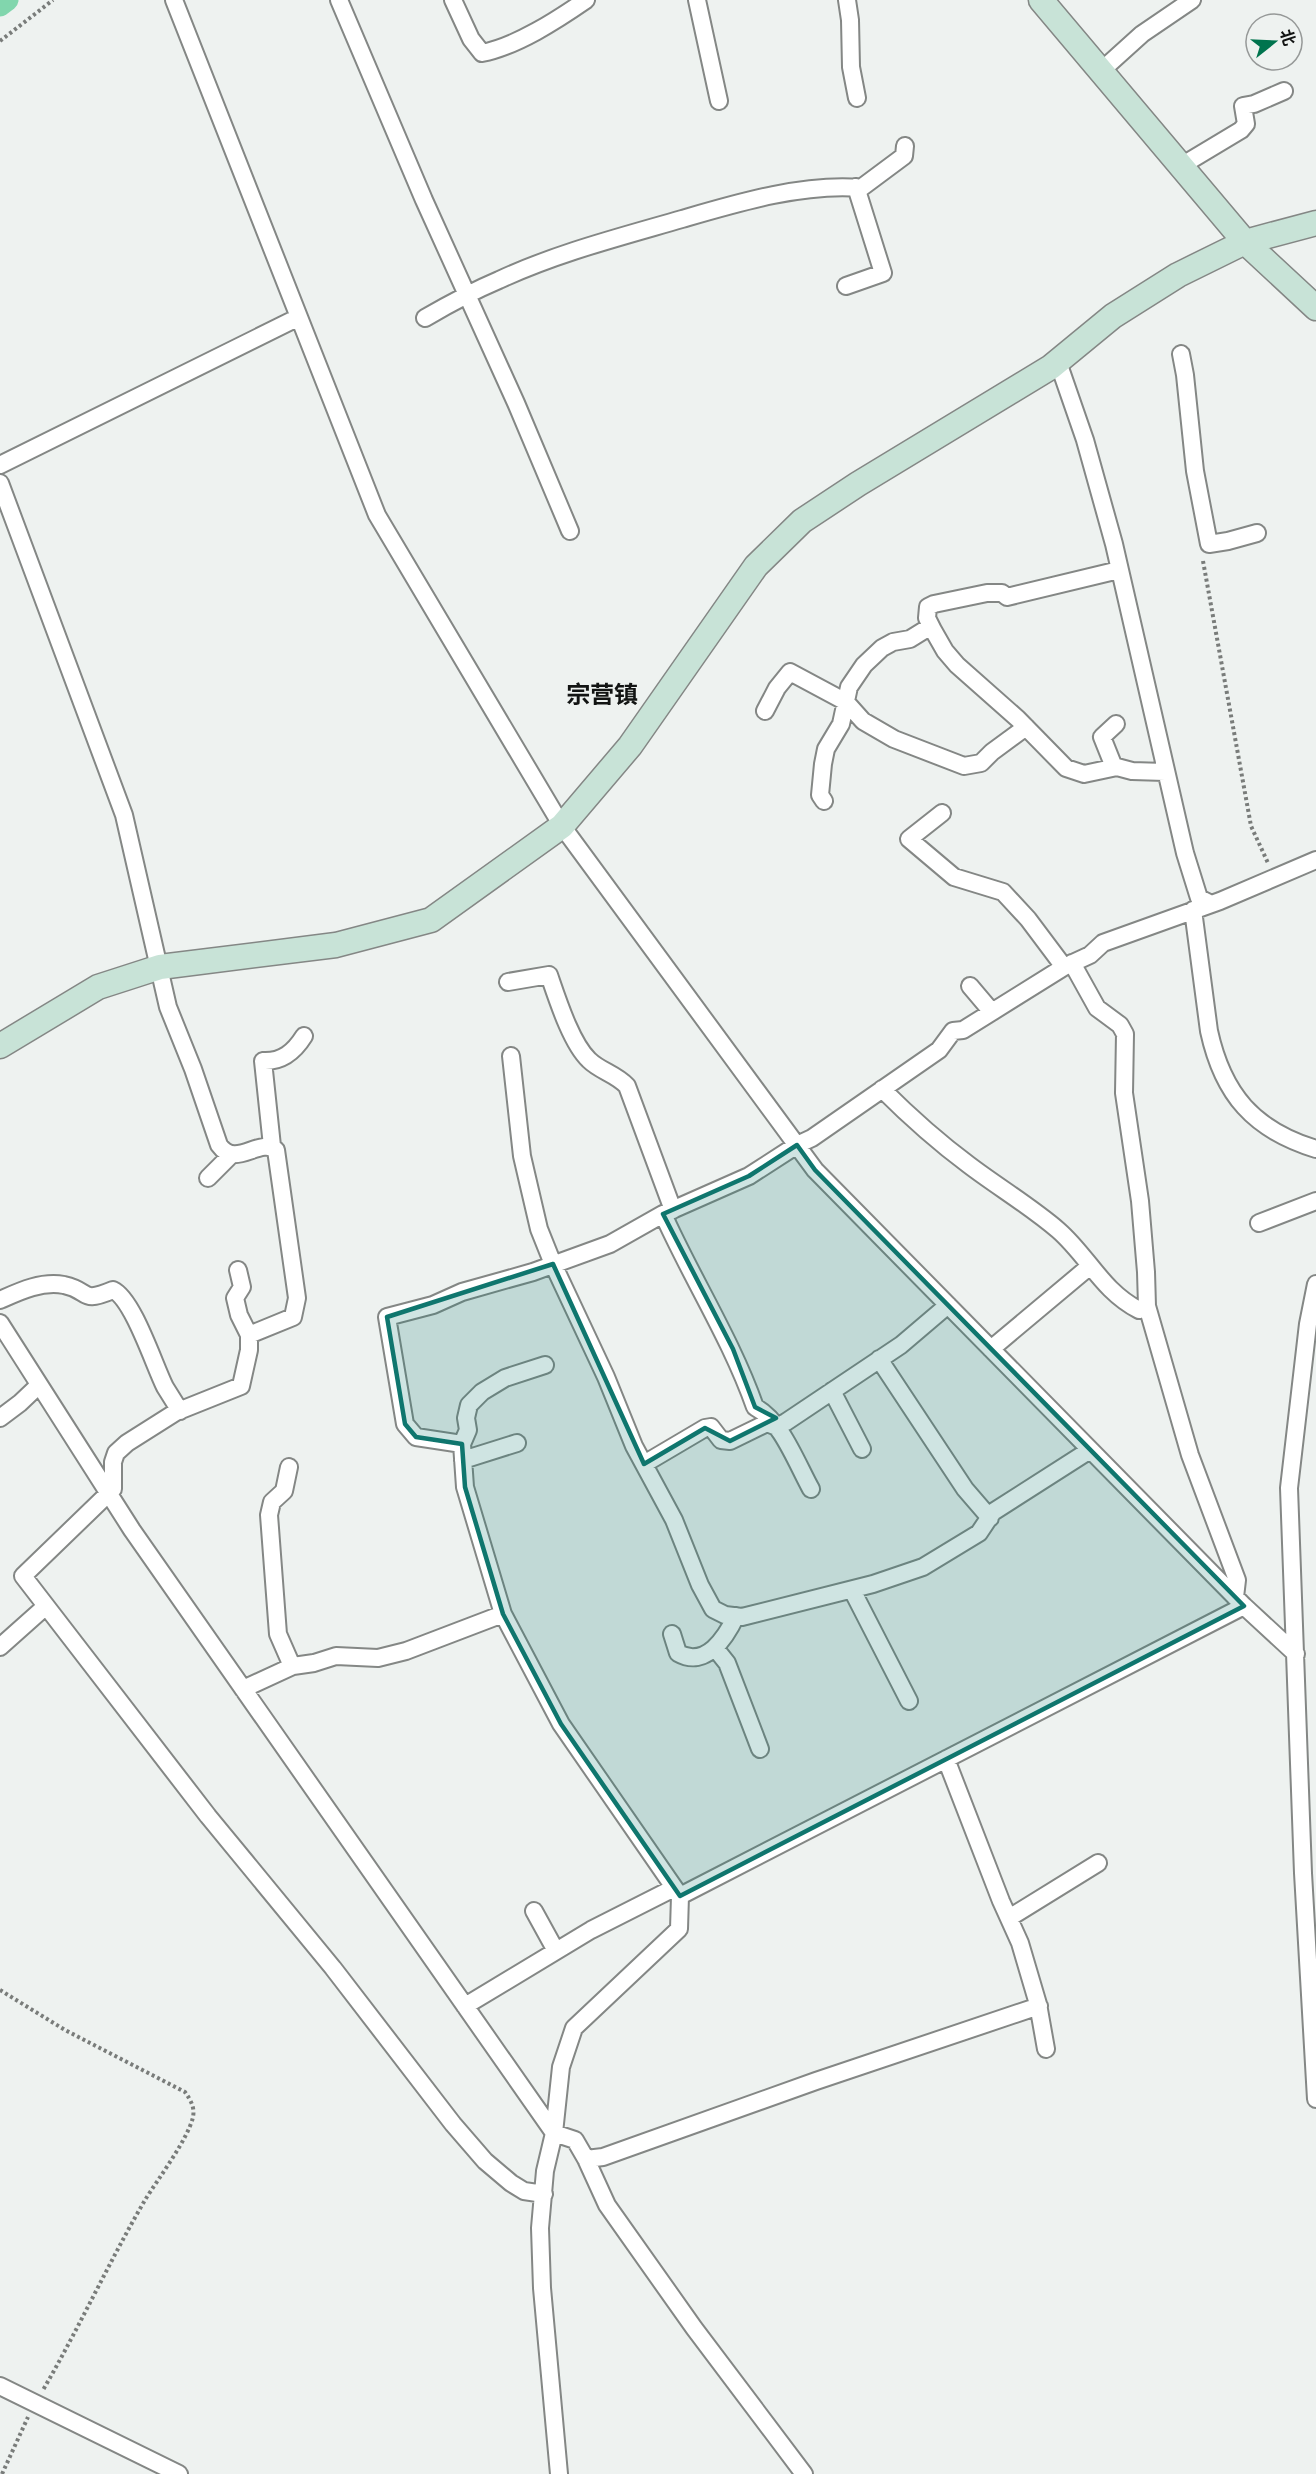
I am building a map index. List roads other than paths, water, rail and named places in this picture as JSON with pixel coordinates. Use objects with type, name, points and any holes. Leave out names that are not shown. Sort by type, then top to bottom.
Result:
[{"type":"street","points":[[174,0],[377,515],[561,826],[815,1170],[1239,1601],[1296,1654]]},
{"type":"street","points":[[339,0],[570,531]]},
{"type":"street","points":[[453,0],[471,39],[482,53],[496,50],[565,16],[586,0]]},
{"type":"street","points":[[558,0],[565,16]]},
{"type":"street","points":[[697,0],[719,101]]},
{"type":"street","points":[[847,0],[850,20],[851,67],[857,98]]},
{"type":"street","points":[[1041,0],[1245,242],[1316,308]]},
{"type":"street","points":[[1101,71],[1142,34],[1191,0]]},
{"type":"street","points":[[1181,166],[1241,130],[1246,124],[1243,106],[1284,92]]},
{"type":"street","points":[[425,318],[500,279],[572,252],[724,207],[808,190],[838,186],[861,188],[904,156],[905,146]]},
{"type":"street","points":[[846,286],[883,273],[856,187]]},
{"type":"street","points":[[0,1046],[98,987],[160,967],[336,945],[431,920],[561,826],[630,746],[756,566],[802,521],[858,484],[1058,362],[1113,316],[1178,275],[1245,242],[1316,223]]},
{"type":"street","points":[[0,465],[299,317]]},
{"type":"street","points":[[1181,354],[1195,471],[1209,544],[1257,533]]},
{"type":"street","points":[[1058,362],[1085,440],[1119,570],[1165,772],[1199,898],[1211,904]]},
{"type":"street","points":[[0,483],[124,815],[168,1007],[193,1069],[219,1145],[224,1152],[231,1155]]},
{"type":"street","points":[[1119,570],[1007,597],[1002,593],[987,594],[934,604],[928,607],[927,618],[945,651],[957,665],[1026,727],[1066,768],[1084,774],[1114,767],[1132,771],[1165,772]]},
{"type":"street","points":[[824,801],[820,795],[820,782],[826,749],[841,724],[849,687],[874,655],[893,642],[910,639],[931,626]]},
{"type":"street","points":[[765,711],[777,688],[790,672],[846,702],[863,721],[894,739],[964,766],[981,763],[1026,727]]},
{"type":"street","points":[[1114,767],[1101,737],[1116,724]]},
{"type":"street","points":[[942,813],[909,839],[954,877],[1004,892],[1068,965],[1097,1008],[1120,1025],[1125,1034],[1125,1105],[1140,1201],[1147,1306],[1190,1455],[1237,1580],[1239,1601]]},
{"type":"street","points":[[517,1443],[463,1452],[416,1437],[405,1424],[387,1317],[433,1305],[462,1292],[610,1244],[668,1212],[749,1176],[812,1138],[939,1050],[953,1031],[963,1030],[1068,965],[1090,955],[1103,943],[1211,904],[1316,860]]},
{"type":"street","points":[[1193,910],[1212,1049],[1236,1098],[1269,1130],[1316,1149]]},
{"type":"street","points":[[508,982],[549,975],[561,1009],[586,1057],[597,1068],[618,1077],[627,1086],[685,1263],[733,1349],[754,1407],[766,1413],[777,1427],[811,1489]]},
{"type":"street","points":[[970,986],[992,1012]]},
{"type":"street","points":[[249,1335],[293,1317],[296,1308],[297,1298],[276,1150],[272,1146],[263,1061],[282,1059],[298,1046],[304,1036]]},
{"type":"street","points":[[511,1056],[522,1156],[539,1229],[644,1464],[674,1520],[700,1585],[713,1609],[725,1615],[741,1617],[852,1590],[923,1567],[979,1533],[993,1512],[1090,1450]]},
{"type":"street","points":[[882,1089],[911,1118],[968,1165],[1029,1206],[1060,1232],[1116,1296],[1139,1310],[1147,1306]]},
{"type":"street","points":[[208,1178],[231,1155],[272,1146]]},
{"type":"street","points":[[1259,1223],[1316,1201]]},
{"type":"street","points":[[991,1349],[1090,1266]]},
{"type":"street","points":[[238,1270],[242,1287],[235,1298],[239,1315],[249,1335],[249,1350],[240,1386],[180,1411],[127,1443],[116,1453],[113,1462],[114,1489],[23,1576],[201,1807],[319,1950],[453,2124],[486,2161],[511,2183],[524,2191],[543,2193]]},
{"type":"street","points":[[1316,1284],[1308,1324],[1289,1488],[1303,1874],[1316,2099]]},
{"type":"street","points":[[0,1300],[28,1287],[46,1285],[64,1285],[86,1296],[95,1297],[113,1290],[118,1293],[135,1320],[165,1386],[180,1411]]},
{"type":"street","points":[[777,1427],[901,1345],[948,1305]]},
{"type":"street","points":[[0,1323],[108,1493],[243,1689],[554,2133],[575,2140],[607,2205],[694,2328],[804,2474]]},
{"type":"street","points":[[879,1359],[966,1489],[990,1518]]},
{"type":"street","points":[[545,1365],[505,1378],[482,1392],[469,1405],[466,1418],[468,1430],[463,1452],[465,1487],[503,1614],[561,1724],[677,1892],[679,1929],[665,1945],[574,2028],[561,2067],[554,2133],[545,2171],[540,2228],[542,2288],[560,2474]]},
{"type":"street","points":[[0,1418],[20,1403],[39,1384]]},
{"type":"street","points":[[832,1390],[862,1449]]},
{"type":"street","points":[[644,1464],[705,1428],[711,1427],[722,1440],[730,1441],[768,1423],[777,1427]]},
{"type":"street","points":[[289,1467],[284,1491],[272,1502],[269,1515],[278,1634],[292,1666]]},
{"type":"street","points":[[852,1590],[909,1701]]},
{"type":"street","points":[[465,2006],[591,1930],[677,1892],[946,1759],[1239,1601]]},
{"type":"street","points":[[0,1647],[46,1605]]},
{"type":"street","points":[[243,1689],[292,1666],[314,1663],[336,1656],[378,1658],[406,1651],[503,1614]]},
{"type":"street","points":[[672,1634],[678,1653],[684,1657],[701,1655],[715,1648],[727,1636],[736,1616]]},
{"type":"street","points":[[715,1648],[727,1663],[760,1749]]},
{"type":"street","points":[[946,1759],[1020,1943],[1039,2006],[1046,2049]]},
{"type":"street","points":[[1009,1918],[1098,1863]]},
{"type":"street","points":[[534,1911],[556,1951]]},
{"type":"street","points":[[586,2159],[603,2157],[816,2081],[1039,2006]]},
{"type":"street","points":[[0,2386],[179,2474]]},
{"type":"waterway","points":[[0,6],[8,0]]},
{"type":"district","name":"宗营镇","points":[[602,695]]}]
